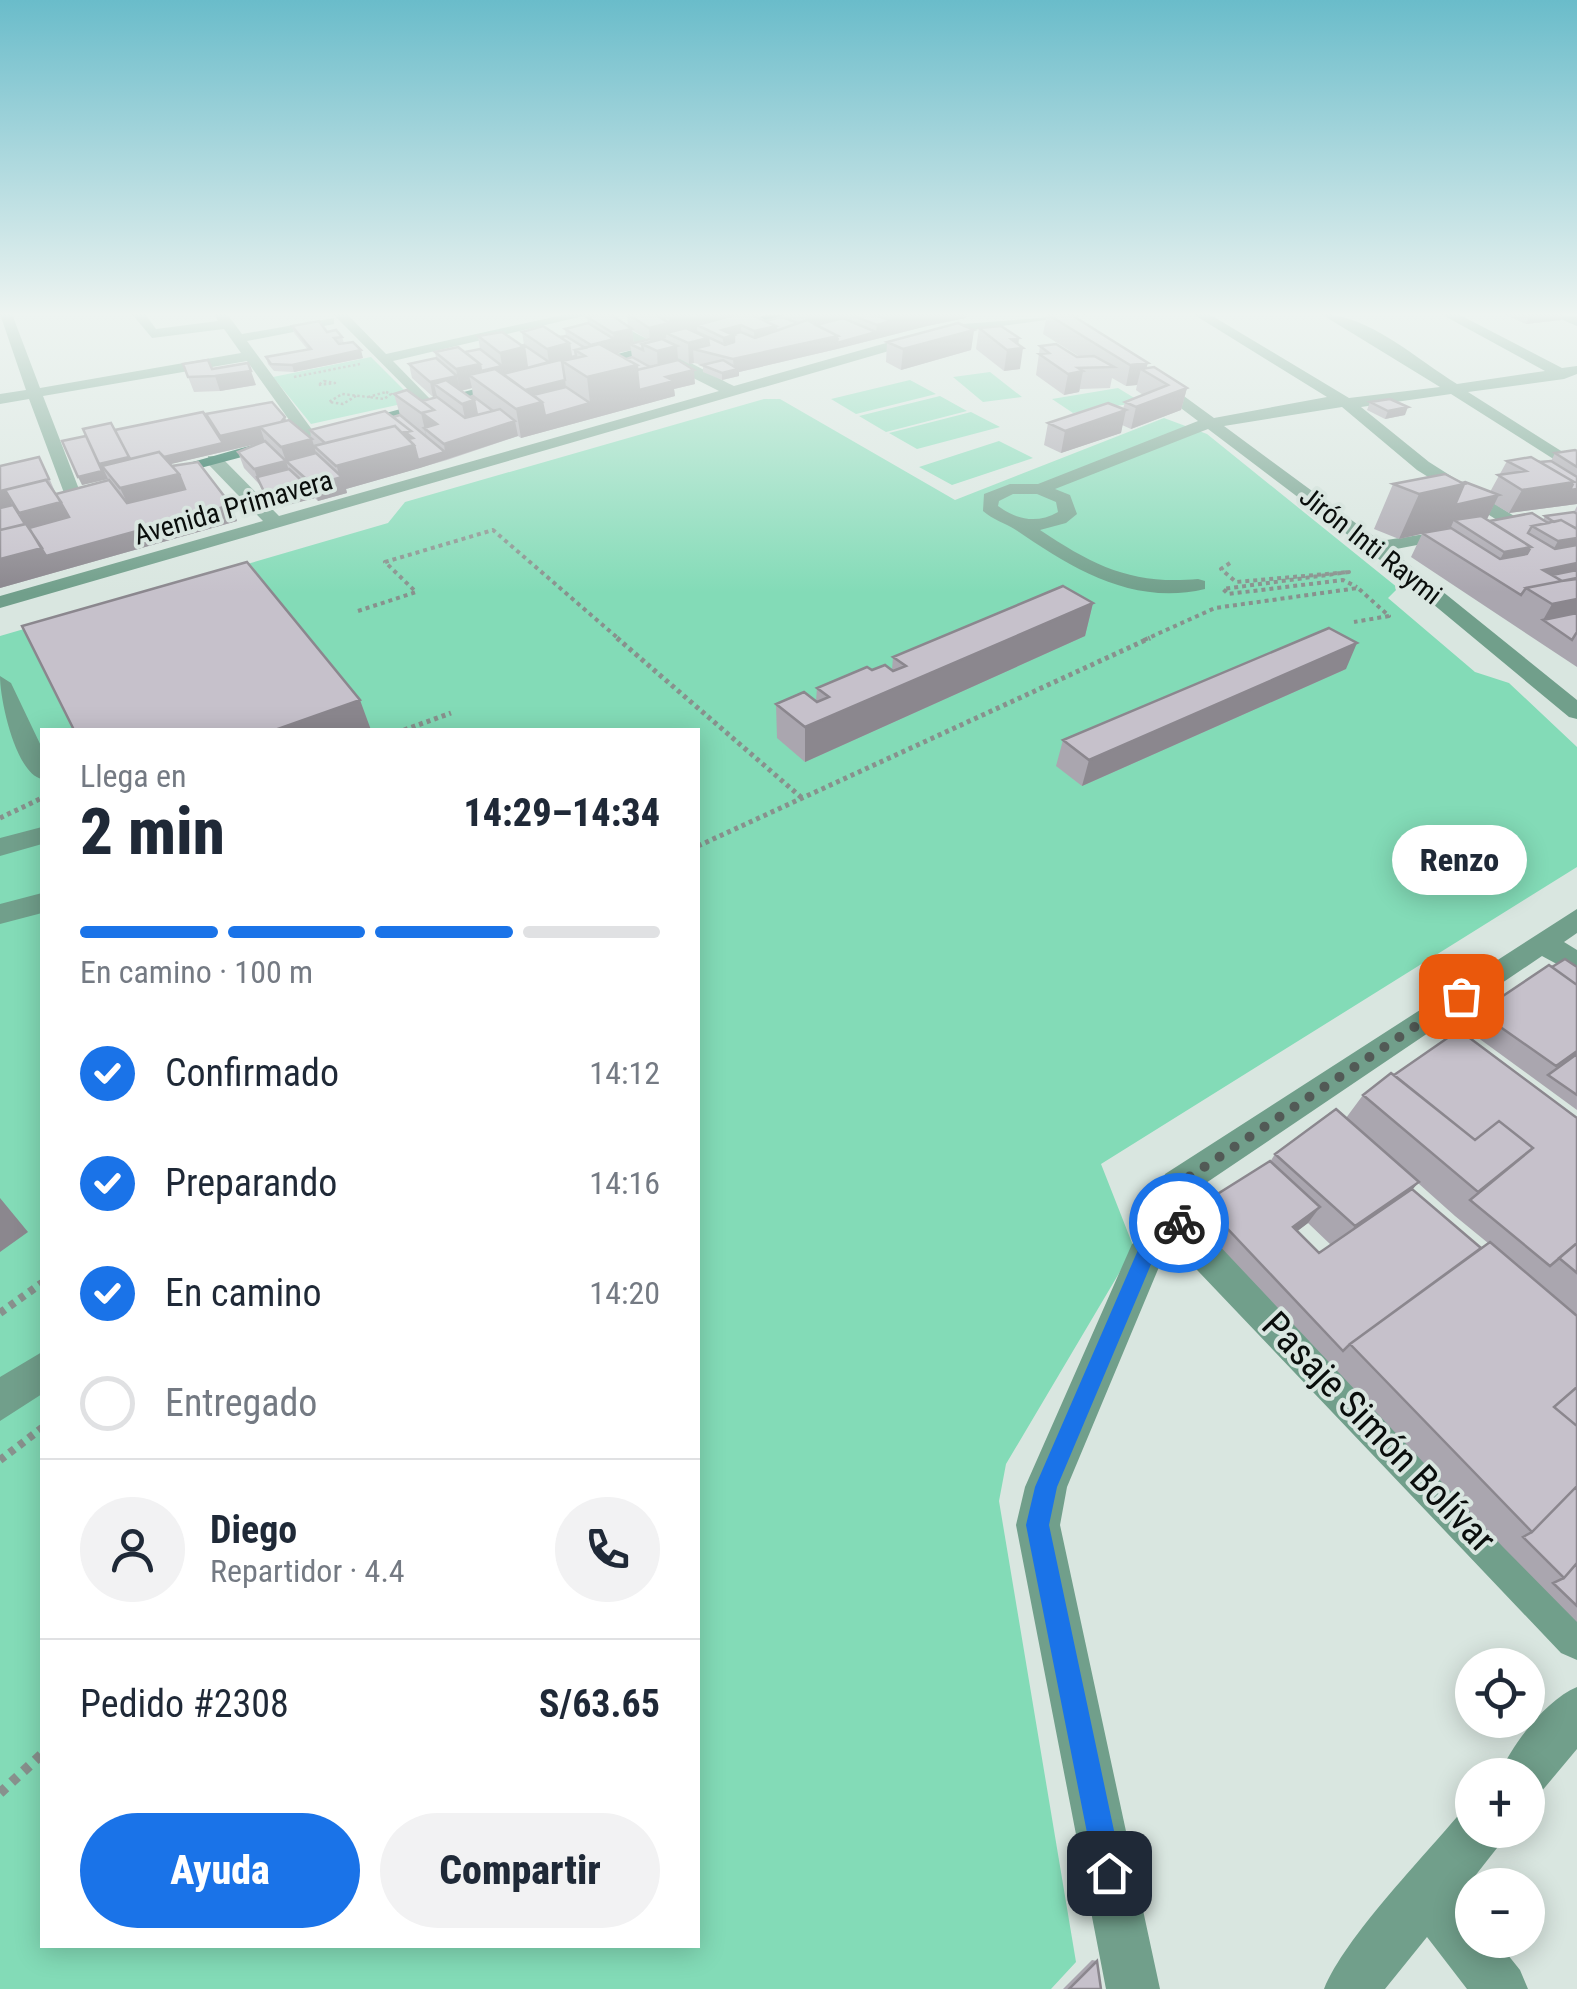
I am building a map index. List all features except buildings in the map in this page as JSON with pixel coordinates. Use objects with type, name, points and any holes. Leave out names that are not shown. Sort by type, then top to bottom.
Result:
[{"type":"main road","points":[[137,480],[421,407]]},
{"type":"street","points":[[41,407],[72,497]]},
{"type":"street","points":[[297,407],[326,431]]},
{"type":"street","name":"Avenida Primavera","points":[[0,602],[670,407]]},
{"type":"street","name":"Jirón Inti Raymi","points":[[1191,407],[1376,546],[1575,707]]},
{"type":"street","points":[[1040,490],[1188,428],[1315,407]]},
{"type":"street","points":[[1351,407],[1423,466],[1577,564]]},
{"type":"street","points":[[1483,407],[1577,469]]},
{"type":"street","points":[[214,460],[276,523]]},
{"type":"street","points":[[1017,522],[1049,523],[1068,514],[1064,500],[1040,490],[1010,489],[990,498],[993,512],[1017,522],[1036,538],[1130,583],[1203,593]]},
{"type":"street","points":[[1376,546],[1544,518]]},
{"type":"street","points":[[0,612],[225,544],[244,532]]},
{"type":"street","points":[[0,683],[40,768]]},
{"type":"street","points":[[0,847],[40,837]]},
{"type":"street","points":[[0,914],[40,904]]},
{"type":"street","points":[[1133,1989],[1038,1525],[1046,1487],[1145,1256],[1180,1228],[1174,1203],[1177,1185],[1577,919]]},
{"type":"street","points":[[1542,942],[1577,964]]},
{"type":"street","points":[[1434,1014],[1462,1035]]},
{"type":"street","points":[[1305,1099],[1335,1125]]},
{"type":"street","name":"Pasaje Simón Bolívar","points":[[1180,1228],[1577,1637]]},
{"type":"street","points":[[0,1401],[40,1372]]},
{"type":"street","points":[[1538,1758],[1577,1711]]},
{"type":"street","points":[[1351,1989],[1464,1848]]},
{"type":"street","points":[[1426,1894],[1501,1989]]},
{"type":"path","points":[[375,408],[380,407]]},
{"type":"path","points":[[358,612],[416,592],[385,562],[493,530],[802,798]]},
{"type":"path","points":[[1230,563],[1221,569],[1236,582],[1349,572],[1224,589],[1228,594],[1343,580],[1389,616],[1354,622]]},
{"type":"path","points":[[700,845],[1214,608],[1358,588]]},
{"type":"path","points":[[1203,593],[1244,603]]},
{"type":"path","points":[[410,728],[451,713]]},
{"type":"path","points":[[0,818],[40,799]]},
{"type":"path","points":[[0,1313],[40,1284]]},
{"type":"path","points":[[0,1460],[40,1430]]},
{"type":"path","points":[[0,1793],[40,1756]]},
{"type":"green space","points":[[297,407],[389,407],[311,424]]},
{"type":"green space","points":[[737,407],[794,407],[955,500],[1164,418],[1207,434],[1398,588],[1388,598],[1475,672],[1509,683],[1577,747],[1577,867],[1101,1164],[1134,1248],[1006,1464],[999,1501],[1076,1962],[1051,1989],[0,1989],[0,636],[388,523],[405,502]]},
{"type":"green space","points":[[844,407],[885,407],[856,414]]},
{"type":"green space","points":[[896,407],[959,407],[967,411],[886,432],[859,416]]},
{"type":"green space","points":[[1064,407],[1111,407],[1073,413]]},
{"type":"green space","points":[[971,412],[1000,427],[917,449],[889,433]]},
{"type":"green space","points":[[999,441],[1033,458],[952,485],[919,467]]},
{"type":"way so far","points":[[1179,1223],[1174,1203],[1177,1185],[1461,996]]},
{"type":"place","name":"Renzo","points":[[1461,996]]},
{"type":"route","points":[[1109,1873],[1038,1525],[1046,1487],[1145,1256],[1180,1228],[1179,1223]]}]
